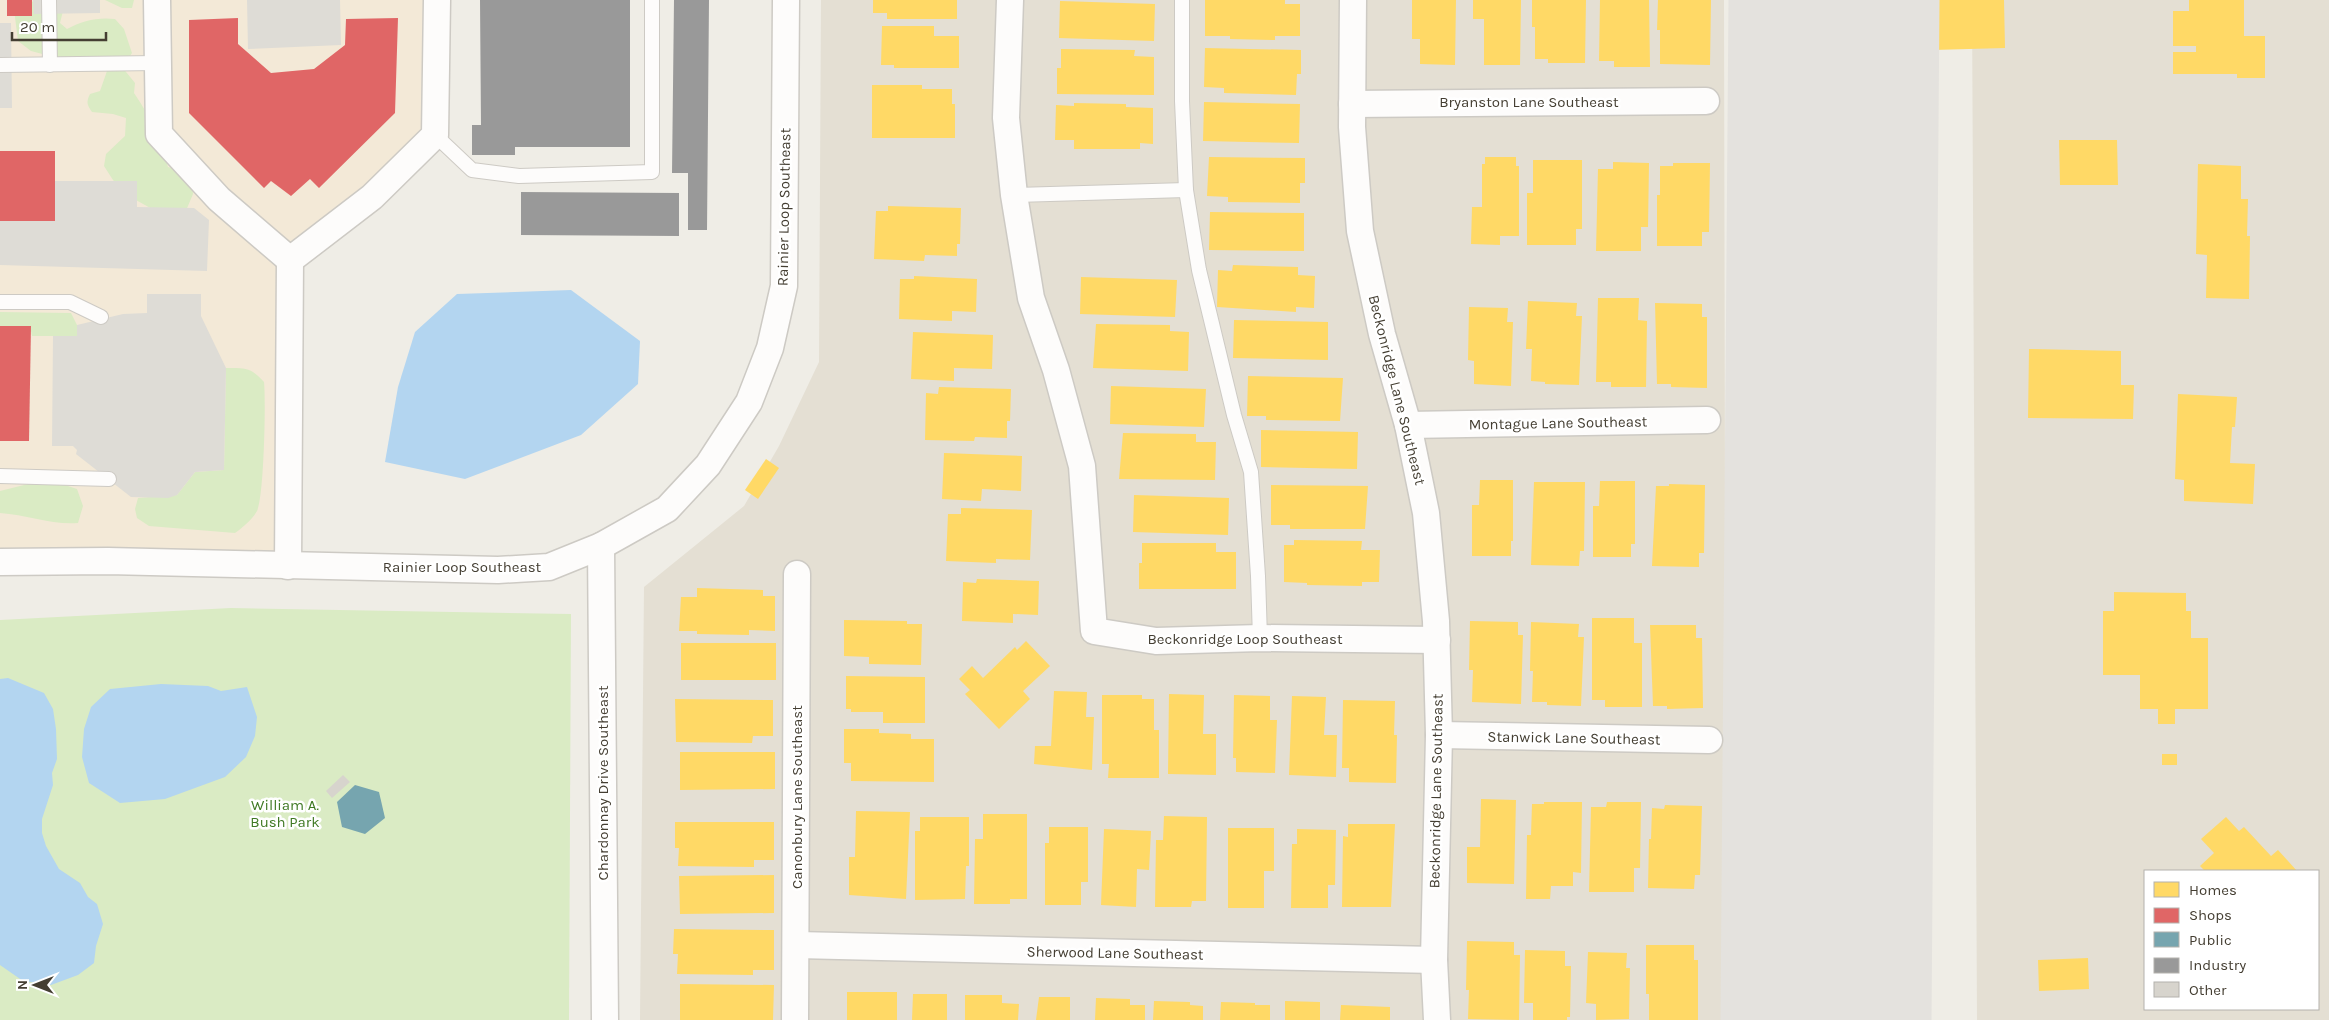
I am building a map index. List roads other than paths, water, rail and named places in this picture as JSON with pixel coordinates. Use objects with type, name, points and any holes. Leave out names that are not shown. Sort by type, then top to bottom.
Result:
[{"type":"street","points":[[157,0],[159,134],[219,199],[290,260],[288,566]]},
{"type":"street","points":[[290,260],[372,197],[435,135],[437,0]]},
{"type":"street","name":"Rainier Loop Southeast","points":[[0,562],[108,561],[498,570],[540,567],[549,566],[600,546],[668,509],[708,465],[749,402],[770,348],[784,286],[786,0]]},
{"type":"street","name":"Beckonridge Loop Southeast","points":[[1010,0],[1006,118],[1014,194],[1031,298],[1056,370],[1082,466],[1094,631],[1156,641],[1260,638],[1437,640]]},
{"type":"street","name":"Beckonridge Lane Southeast","points":[[1352,0],[1352,104],[1360,231],[1382,334],[1408,425],[1426,513],[1437,640],[1439,735],[1434,960],[1437,1020]]},
{"type":"street","name":"Bryanston Lane Southeast","points":[[1352,104],[1706,101]]},
{"type":"street","name":"Montague Lane Southeast","points":[[1408,425],[1707,420]]},
{"type":"street","name":"Chardonnay Drive Southeast","points":[[600,546],[605,1020]]},
{"type":"street","name":"Canonbury Lane Southeast","points":[[795,1020],[797,945],[797,574]]},
{"type":"street","name":"Stanwick Lane Southeast","points":[[1439,735],[1709,740]]},
{"type":"street","name":"Sherwood Lane Southeast","points":[[797,945],[1434,960]]},
{"type":"lane","points":[[49,0],[50,65]]},
{"type":"lane","points":[[435,135],[472,170],[520,176],[652,172],[652,0]]},
{"type":"lane","points":[[1182,0],[1182,101],[1186,190],[1199,270],[1234,415],[1251,472],[1260,638]]},
{"type":"lane","points":[[0,65],[157,63]]},
{"type":"lane","points":[[1014,194],[1186,190]]},
{"type":"lane","points":[[0,302],[70,302],[101,317]]},
{"type":"lane","points":[[0,476],[109,478]]},
{"type":"water","points":[[571,290],[640,341],[638,384],[581,435],[465,479],[385,462],[398,387],[415,332],[457,294]]},
{"type":"water","points":[[8,678],[44,693],[53,709],[57,759],[52,773],[53,785],[42,819],[42,833],[46,846],[59,869],[80,883],[88,897],[97,904],[103,924],[96,946],[94,963],[78,975],[51,985],[23,981],[0,965],[0,679]]},
{"type":"water","points":[[161,684],[208,686],[221,691],[247,687],[257,717],[255,736],[246,757],[225,777],[165,799],[120,803],[89,783],[82,757],[84,729],[91,707],[110,689]]},
{"type":"park label","name":"William A. Bush Park","points":[[285,814]]}]
